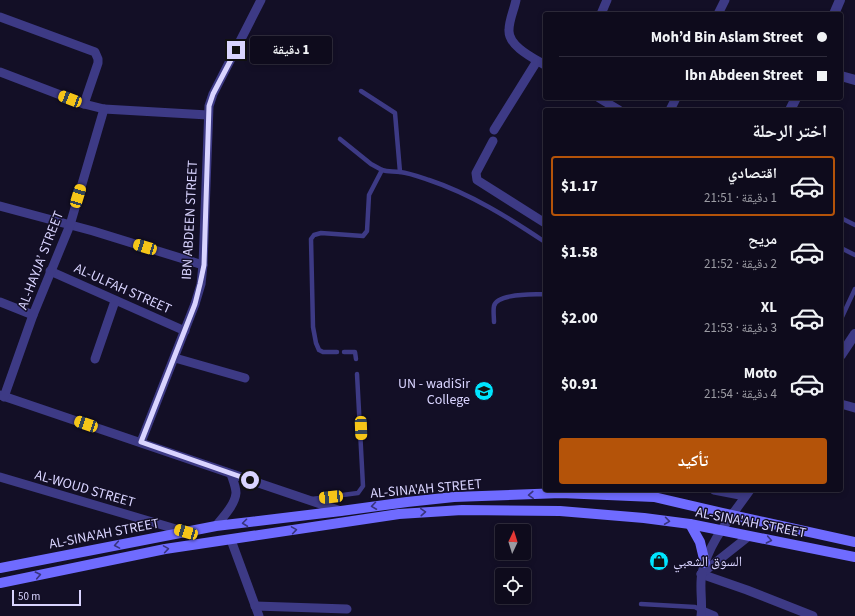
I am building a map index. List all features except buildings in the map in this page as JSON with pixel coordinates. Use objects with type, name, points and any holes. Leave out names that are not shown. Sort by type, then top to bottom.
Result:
[{"type":"main road","name":"AL-SINA'AH STREET","points":[[0,568],[216,526],[407,502],[454,498],[561,493],[654,494],[731,515],[855,542]]},
{"type":"main road","name":"AL-SINA'AH STREET","points":[[0,583],[165,549],[399,514],[462,510],[560,511],[644,518],[690,524],[855,557]]},
{"type":"main road","points":[[690,524],[700,542],[705,563]]},
{"type":"street","name":"IBN ABDEEN STREET","points":[[141,442],[185,331],[200,284],[204,265],[209,106],[213,94],[261,0]]},
{"type":"street","points":[[494,130],[541,63],[514,45],[509,35],[509,27],[516,0]]},
{"type":"street","points":[[602,12],[608,0]]},
{"type":"street","points":[[719,12],[725,0]]},
{"type":"street","points":[[835,12],[840,0]]},
{"type":"street","points":[[0,17],[95,52],[98,63],[84,104]]},
{"type":"street","points":[[0,72],[84,104],[104,110],[208,115]]},
{"type":"street","points":[[843,77],[855,80]]},
{"type":"street","points":[[602,100],[616,108]]},
{"type":"street","name":"AL-HAYJA’ STREET","points":[[2,396],[50,271],[70,225],[104,110]]},
{"type":"street","points":[[493,141],[476,173],[477,180],[543,222]]},
{"type":"street","points":[[0,206],[204,265]]},
{"type":"street","name":"AL-ULFAH STREET","points":[[50,271],[185,331]]},
{"type":"street","points":[[95,359],[115,301]]},
{"type":"street","points":[[0,302],[33,315]]},
{"type":"street","points":[[843,352],[855,334]]},
{"type":"street","points":[[175,358],[245,378]]},
{"type":"street","points":[[2,396],[341,511]]},
{"type":"street","points":[[843,405],[855,408]]},
{"type":"street","points":[[216,526],[235,498],[235,487],[231,474]]},
{"type":"street","name":"AL-WOUD STREET","points":[[0,477],[186,532]]},
{"type":"street","points":[[736,492],[747,493]]},
{"type":"street","points":[[714,616],[702,613],[701,574],[720,531],[747,493]]},
{"type":"street","points":[[701,574],[749,536]]},
{"type":"street","points":[[231,540],[259,616]]},
{"type":"street","points":[[701,574],[813,616]]},
{"type":"street","points":[[255,606],[346,609]]},
{"type":"lane","points":[[361,91],[394,113],[400,172]]},
{"type":"lane","points":[[340,139],[371,164],[382,170],[400,172],[429,180],[454,190],[487,206],[543,241]]},
{"type":"lane","points":[[337,352],[323,352],[319,350],[316,343],[313,327],[311,239],[314,235],[321,233],[363,236],[367,231],[369,195],[382,170]]},
{"type":"lane","points":[[843,219],[855,226]]},
{"type":"lane","points":[[843,249],[855,255]]},
{"type":"lane","points":[[843,315],[855,289]]},
{"type":"lane","points":[[494,322],[494,306],[496,302],[502,298],[543,294]]},
{"type":"lane","points":[[344,352],[355,352],[356,359]]},
{"type":"lane","points":[[307,499],[358,493],[363,486],[357,374]]},
{"type":"lane","points":[[641,604],[695,607],[702,613]]},
{"type":"place","name":"UN - wadiSir College","points":[[484,391]]},
{"type":"place","name":"السوق الشعبي","points":[[659,561]]},
{"type":"route","points":[[236,50],[210,100],[209,106],[206,161],[204,265],[200,284],[195,304],[185,331],[141,442],[250,480]]}]
